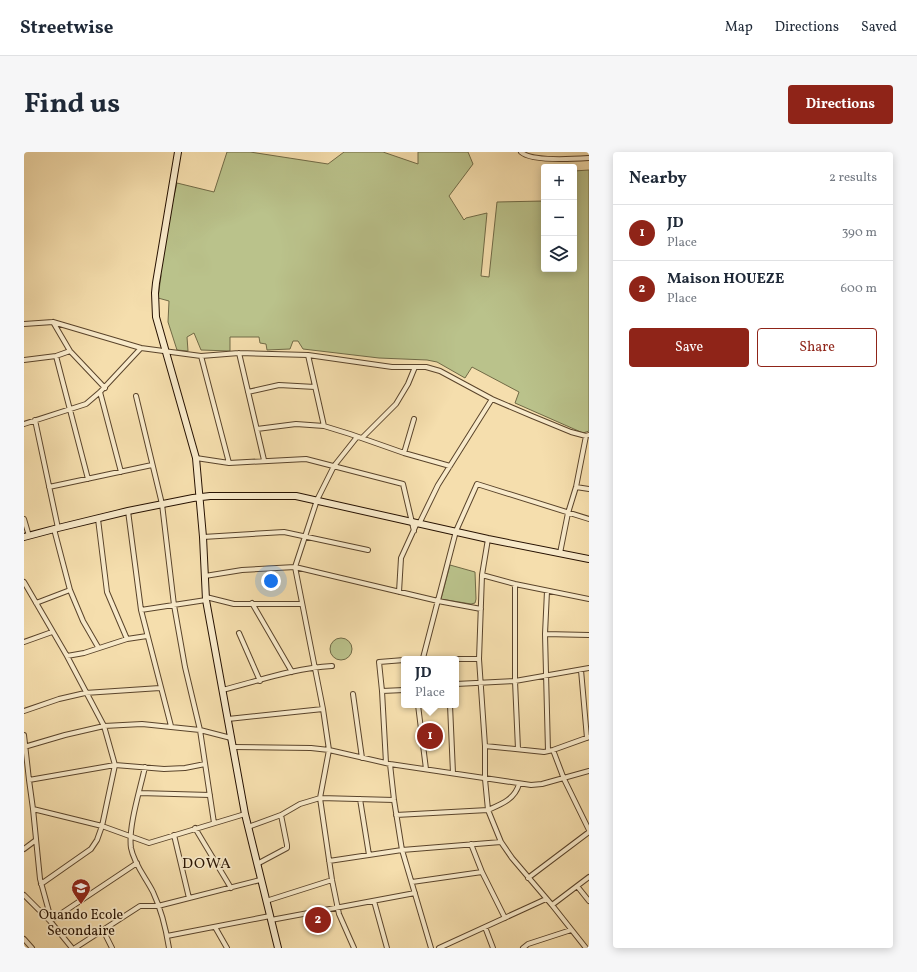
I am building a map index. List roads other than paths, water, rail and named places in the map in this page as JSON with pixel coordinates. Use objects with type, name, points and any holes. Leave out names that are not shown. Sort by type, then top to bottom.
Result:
[{"type":"main road","points":[[178,152],[155,293],[156,317],[165,352],[184,411],[196,458],[201,497],[206,599],[245,814],[260,880],[278,948]]},
{"type":"main road","points":[[26,536],[128,511],[201,497],[296,496],[488,539],[589,559]]},
{"type":"street","points":[[521,152],[525,156],[555,159],[589,158]]},
{"type":"street","points":[[24,324],[53,322],[141,348],[165,352],[201,356],[239,353],[308,355],[392,367],[426,367],[440,371],[492,399],[565,430],[588,435],[576,488],[568,513],[560,553]]},
{"type":"street","points":[[53,322],[70,351],[105,388]]},
{"type":"street","points":[[24,424],[86,404],[105,388],[141,348]]},
{"type":"street","points":[[24,360],[56,356],[70,351]]},
{"type":"street","points":[[239,353],[264,460]]},
{"type":"street","points":[[308,355],[324,426]]},
{"type":"street","points":[[56,356],[88,479]]},
{"type":"street","points":[[201,356],[229,463]]},
{"type":"street","points":[[362,438],[396,404],[408,384],[415,367]]},
{"type":"street","points":[[248,392],[279,385],[315,387]]},
{"type":"street","points":[[100,392],[121,472]]},
{"type":"street","points":[[136,396],[162,504],[174,605],[185,667],[200,730],[214,823]]},
{"type":"street","points":[[399,592],[402,558],[414,532],[416,523],[492,399]]},
{"type":"street","points":[[404,453],[414,419]]},
{"type":"street","points":[[35,420],[56,528],[70,590],[83,621],[98,648]]},
{"type":"street","points":[[256,428],[296,424],[324,426],[404,453],[450,466]]},
{"type":"street","points":[[354,948],[338,908],[329,861],[320,798],[329,750],[323,709],[295,567],[306,536],[316,500],[334,466],[357,437]]},
{"type":"street","points":[[196,458],[229,463],[306,459],[403,484],[416,523]]},
{"type":"street","points":[[49,488],[152,465]]},
{"type":"street","points":[[424,656],[456,531],[477,484],[589,520]]},
{"type":"street","points":[[576,488],[589,490]]},
{"type":"street","points":[[128,511],[141,610],[171,726]]},
{"type":"street","points":[[24,519],[26,536]]},
{"type":"street","points":[[98,519],[107,592],[127,639]]},
{"type":"street","points":[[203,537],[284,532],[368,550]]},
{"type":"street","points":[[488,539],[482,575],[479,659],[488,810],[501,842],[512,858],[585,948]]},
{"type":"street","points":[[205,576],[242,570],[295,567],[399,592],[481,609]]},
{"type":"street","points":[[482,575],[515,584],[589,599]]},
{"type":"street","points":[[24,582],[67,656],[85,693],[104,726],[115,765],[102,826],[97,840],[91,849],[42,884]]},
{"type":"street","points":[[515,584],[515,681],[518,749]]},
{"type":"street","points":[[36,603],[70,590]]},
{"type":"street","points":[[528,878],[589,831],[550,751],[545,634],[547,591]]},
{"type":"street","points":[[141,610],[206,599],[234,604],[302,604]]},
{"type":"street","points":[[252,603],[292,672]]},
{"type":"street","points":[[24,637],[25,642],[52,632]]},
{"type":"street","points":[[239,633],[260,681]]},
{"type":"street","points":[[545,634],[589,635]]},
{"type":"street","points":[[67,656],[78,655],[127,639],[147,636]]},
{"type":"street","points":[[459,659],[479,659]]},
{"type":"street","points":[[401,660],[379,662],[388,764],[402,850],[430,948]]},
{"type":"street","points":[[222,690],[314,667],[332,666]]},
{"type":"street","points":[[459,684],[515,681],[589,668]]},
{"type":"street","points":[[485,746],[535,752],[550,751],[588,737],[581,670]]},
{"type":"street","points":[[24,711],[59,698],[85,693],[160,688]]},
{"type":"street","points":[[382,691],[401,690]]},
{"type":"street","points":[[353,694],[362,758]]},
{"type":"street","points":[[584,706],[589,704]]},
{"type":"street","points":[[418,708],[426,769]]},
{"type":"street","points":[[450,708],[453,774]]},
{"type":"street","points":[[228,719],[323,709]]},
{"type":"street","points":[[25,747],[65,735],[104,726],[142,724],[200,730],[231,738]]},
{"type":"street","points":[[24,735],[28,780],[34,809],[36,840],[42,884],[50,920]]},
{"type":"street","points":[[233,747],[306,748],[329,750],[388,764],[519,784],[542,784],[589,771]]},
{"type":"street","points":[[28,780],[115,765],[174,769],[205,764]]},
{"type":"street","points":[[145,767],[130,835],[131,849],[158,906],[169,948]]},
{"type":"street","points":[[396,815],[488,810],[511,798],[517,791],[519,784]]},
{"type":"street","points":[[139,793],[210,795]]},
{"type":"street","points":[[248,827],[281,815],[300,804],[320,798],[394,800]]},
{"type":"street","points":[[360,799],[369,855]]},
{"type":"street","points":[[34,809],[102,826],[149,843],[245,814]]},
{"type":"street","points":[[257,864],[287,848],[281,815]]},
{"type":"street","points":[[195,828],[231,888]]},
{"type":"street","points":[[174,835],[189,898]]},
{"type":"street","points":[[24,849],[36,840]]},
{"type":"street","points":[[329,861],[402,850],[501,842]]},
{"type":"street","points":[[471,844],[482,872],[505,918]]},
{"type":"street","points":[[50,920],[137,863]]},
{"type":"street","points":[[412,882],[482,872]]},
{"type":"street","points":[[552,906],[589,877]]},
{"type":"street","points":[[24,895],[50,920],[73,948],[140,906],[158,906],[260,880]]},
{"type":"street","points":[[266,901],[332,880]]},
{"type":"street","points":[[577,886],[589,901]]},
{"type":"street","points":[[167,936],[338,908],[415,893]]},
{"type":"street","points":[[439,948],[546,899]]},
{"type":"street","points":[[374,901],[387,948]]},
{"type":"street","points":[[215,927],[227,948]]},
{"type":"street","points":[[485,927],[493,948]]},
{"type":"street","points":[[102,930],[112,948]]},
{"type":"street","points":[[522,948],[528,944],[571,930]]},
{"type":"street","points":[[24,939],[32,948]]},
{"type":"place","name":"JD","points":[[430,736]]},
{"type":"place","name":"Ouando Ecole Secondaire","points":[[81,905]]},
{"type":"place","name":"Maison HOUEZE","points":[[318,920]]},
{"type":"district","name":"DOWA","points":[[207,863]]}]
